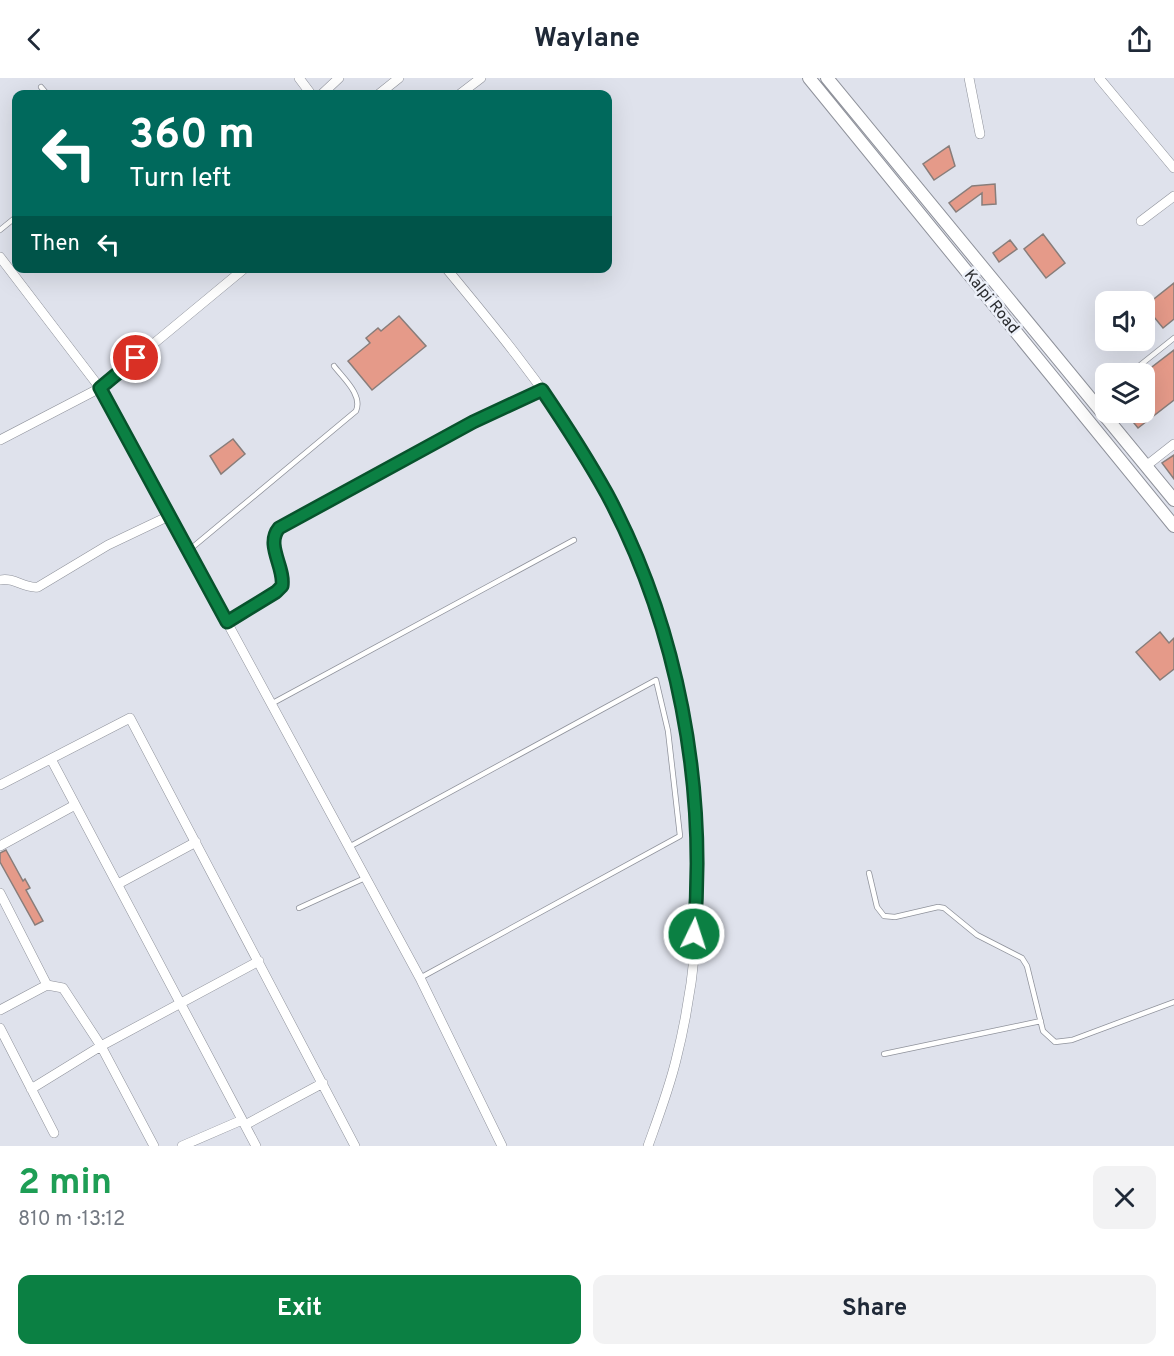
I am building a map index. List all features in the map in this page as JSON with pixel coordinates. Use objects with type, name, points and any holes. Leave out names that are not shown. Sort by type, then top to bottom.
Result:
[{"type":"main road","name":"Kalpi Road","points":[[809,78],[1174,526]]},
{"type":"main road","name":"Kalpi Road","points":[[827,78],[1174,500]]},
{"type":"street","points":[[326,90],[339,78]]},
{"type":"street","points":[[384,90],[399,78]]},
{"type":"street","points":[[465,90],[481,78]]},
{"type":"street","points":[[969,78],[980,134]]},
{"type":"street","points":[[1099,78],[1172,162]]},
{"type":"street","points":[[1141,221],[1174,196]]},
{"type":"street","points":[[0,257],[12,273]]},
{"type":"street","points":[[12,273],[100,388],[420,978],[502,1146]]},
{"type":"street","points":[[0,440],[100,388],[239,273]]},
{"type":"street","points":[[450,273],[542,390],[580,447],[608,496],[650,594],[669,651],[694,787],[696,896],[689,990],[676,1060],[648,1146]]},
{"type":"street","points":[[1146,466],[1174,444]]},
{"type":"street","points":[[0,580],[12,579],[27,587],[38,587],[108,545],[169,516]]},
{"type":"street","points":[[0,785],[130,718],[355,1146]]},
{"type":"street","points":[[51,759],[256,1146]]},
{"type":"street","points":[[0,846],[75,805]]},
{"type":"street","points":[[118,884],[196,842]]},
{"type":"street","points":[[0,893],[48,985]]},
{"type":"street","points":[[31,1089],[101,1046],[259,961]]},
{"type":"street","points":[[0,1010],[48,985],[63,988],[101,1046],[154,1146]]},
{"type":"street","points":[[0,1028],[54,1133]]},
{"type":"street","points":[[182,1146],[244,1122],[323,1083]]},
{"type":"lane","points":[[0,230],[12,220]]},
{"type":"lane","points":[[1143,363],[1174,338]]},
{"type":"lane","points":[[188,551],[356,411],[358,406],[356,394],[334,366]]},
{"type":"lane","points":[[227,622],[282,586],[274,543],[275,534],[279,528],[466,426],[542,390]]},
{"type":"lane","points":[[271,704],[574,540]]},
{"type":"lane","points":[[349,847],[657,680],[668,731],[680,836],[420,978]]},
{"type":"lane","points":[[869,873],[877,907],[884,916],[895,917],[938,907],[944,908],[977,935],[1022,958],[1027,966],[1043,1031],[1049,1038],[1062,1043],[1174,1002]]},
{"type":"lane","points":[[299,908],[366,878]]},
{"type":"lane","points":[[885,1054],[1041,1021]]},
{"type":"building","points":[[949,146],[955,166],[934,180],[923,164]]},
{"type":"building","points":[[995,184],[996,204],[982,205],[982,193],[956,212],[949,203],[972,186]]},
{"type":"building","points":[[1043,234],[1065,263],[1046,278],[1024,249]]},
{"type":"building","points":[[1010,240],[1017,249],[999,262],[993,253]]},
{"type":"building","points":[[1174,283],[1174,319],[1163,328],[1155,318],[1155,298]]},
{"type":"building","points":[[399,316],[426,346],[372,390],[348,361],[370,343],[366,338],[378,328],[381,331]]},
{"type":"building","points":[[1174,350],[1174,400],[1155,415],[1155,365]]},
{"type":"building","points":[[1134,423],[1144,423],[1138,428]]},
{"type":"building","points":[[233,439],[245,454],[221,474],[210,456]]},
{"type":"building","points":[[1174,455],[1174,479],[1162,463]]},
{"type":"building","points":[[1160,632],[1169,643],[1174,638],[1174,669],[1160,680],[1136,652]]},
{"type":"building","points":[[6,850],[23,881],[25,879],[30,888],[26,890],[43,921],[35,925],[0,862],[0,853]]},
{"type":"route","points":[[136,358],[100,388],[227,622],[282,586],[274,543],[276,531],[279,528],[473,422],[542,390],[580,447],[608,496],[633,549],[669,651],[694,787],[697,867],[694,934]]}]
